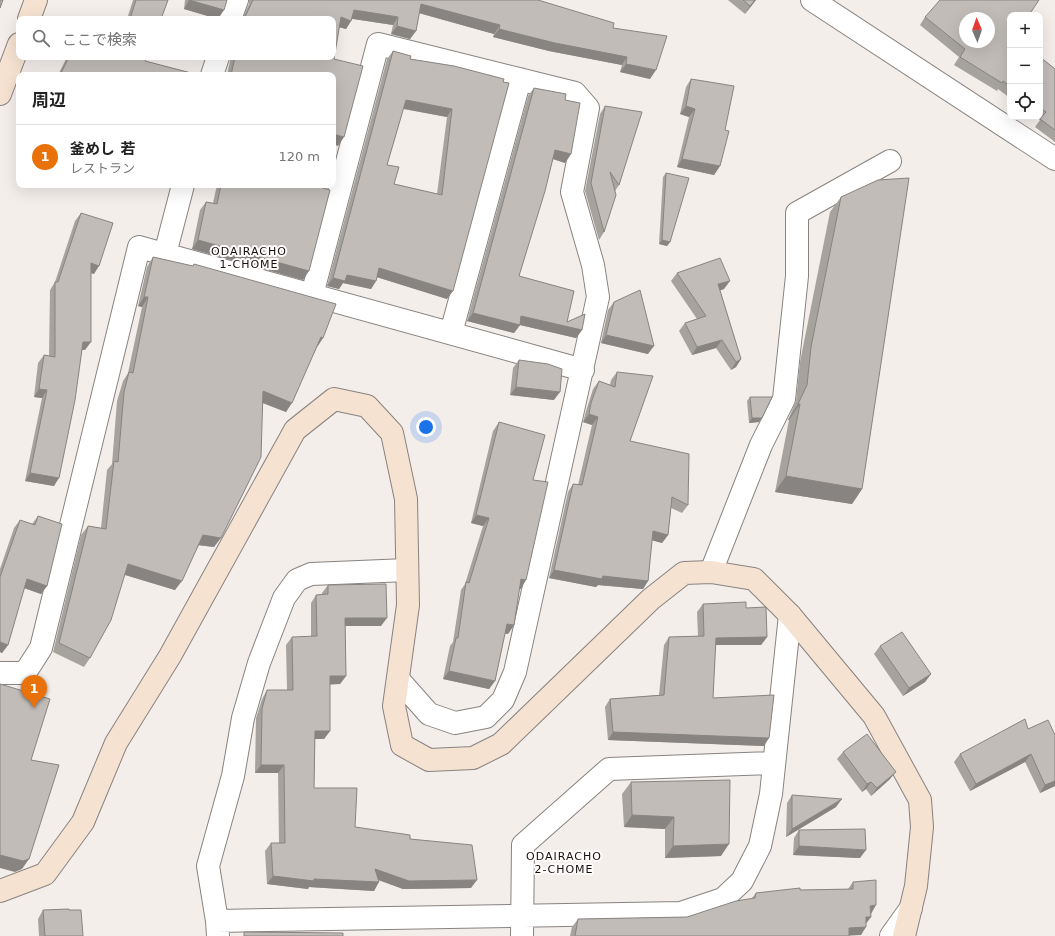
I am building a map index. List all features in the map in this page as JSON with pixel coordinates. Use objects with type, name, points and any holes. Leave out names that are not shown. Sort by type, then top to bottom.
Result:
[{"type":"street","points":[[29,16],[36,0]]},
{"type":"street","points":[[231,16],[237,0]]},
{"type":"street","points":[[812,0],[1055,159]]},
{"type":"street","points":[[312,294],[378,44],[575,93],[588,108],[572,192],[593,264],[598,297],[515,672],[503,700],[486,717],[455,723],[429,714],[398,679]]},
{"type":"street","points":[[0,94],[16,52]]},
{"type":"street","points":[[213,72],[217,60]]},
{"type":"street","points":[[452,333],[520,79]]},
{"type":"street","points":[[711,572],[761,445],[784,399],[797,276],[798,212],[890,161]]},
{"type":"street","points":[[166,254],[182,188]]},
{"type":"street","points":[[0,673],[25,673],[40,648],[139,246],[583,370]]},
{"type":"street","points":[[0,891],[45,874],[83,822],[116,743],[170,656],[295,430],[334,399],[367,406],[392,433],[406,499],[408,605],[394,706],[402,744],[429,760],[473,758],[501,744],[651,599],[684,573],[711,572],[754,579],[790,615],[874,716],[920,800],[922,826],[916,886],[904,936]]},
{"type":"street","points":[[408,570],[311,574],[297,580],[284,598],[259,663],[243,718],[233,776],[208,866],[217,929],[522,926],[682,913],[723,899],[742,881],[760,846],[771,794],[790,615]]},
{"type":"street","points":[[522,926],[523,845],[609,769],[774,763]]},
{"type":"street","points":[[891,936],[911,908]]},
{"type":"building","points":[[0,0],[3,0],[0,8]]},
{"type":"building","points":[[136,0],[168,0],[162,16],[131,16]]},
{"type":"building","points":[[189,0],[227,0],[224,10]]},
{"type":"building","points":[[253,0],[538,0],[614,23],[613,28],[667,36],[656,70],[626,64],[627,57],[555,43],[499,29],[500,25],[421,4],[416,31],[397,26],[398,17],[354,10],[351,21],[341,17],[336,47],[336,16],[245,16]]},
{"type":"building","points":[[743,0],[755,0],[750,6]]},
{"type":"building","points":[[940,0],[1039,0],[1031,12],[1007,12],[1007,84],[1003,81],[1002,83],[960,57],[965,49],[964,48],[995,48],[995,12],[959,12],[959,44],[925,17]]},
{"type":"building","points":[[393,51],[411,56],[410,59],[454,66],[504,79],[503,82],[509,83],[453,291],[379,268],[376,281],[347,275],[345,281],[333,278]],"holes":[[[406,100],[452,109],[442,195],[394,184],[399,167],[387,165]]]},
{"type":"building","points":[[336,59],[363,66],[344,137],[336,135],[336,72],[232,72],[234,60]]},
{"type":"building","points":[[1043,59],[1055,69],[1055,130],[1041,120],[1043,120],[1043,116],[1046,112],[1043,110]]},
{"type":"building","points":[[68,60],[146,60],[187,72],[62,72]]},
{"type":"building","points":[[691,79],[734,86],[725,130],[729,131],[720,166],[682,159],[695,109],[686,106]]},
{"type":"building","points":[[534,88],[566,94],[565,100],[580,103],[571,154],[555,150],[545,191],[519,276],[574,291],[567,322],[585,314],[582,330],[521,316],[520,325],[473,313]]},
{"type":"building","points":[[605,106],[642,112],[619,185],[610,172],[616,195],[604,232],[591,183]]},
{"type":"building","points":[[666,173],[689,178],[670,242],[662,240]]},
{"type":"building","points":[[909,178],[862,489],[786,476],[800,404],[798,404],[807,385],[811,347],[841,197],[878,180]]},
{"type":"building","points":[[220,188],[323,188],[330,190],[309,271],[198,240],[206,202],[217,204]]},
{"type":"building","points":[[81,213],[113,223],[99,266],[91,263],[91,342],[83,342],[75,400],[59,478],[30,473],[47,390],[39,389],[44,355],[55,357],[55,282],[58,282]]},
{"type":"building","points":[[153,257],[193,266],[194,264],[336,304],[323,338],[321,337],[292,403],[263,391],[261,457],[221,538],[203,535],[182,581],[128,564],[111,620],[90,658],[59,643],[88,526],[106,529],[114,461],[118,462],[124,392],[129,372],[133,373],[148,297],[144,297]]},
{"type":"building","points":[[720,258],[730,281],[718,284],[741,359],[736,362],[722,340],[697,347],[685,323],[706,316],[677,273]]},
{"type":"building","points":[[640,290],[654,346],[606,335],[614,302]]},
{"type":"building","points":[[519,360],[548,364],[562,369],[560,392],[516,387]]},
{"type":"building","points":[[617,372],[653,376],[630,441],[689,454],[688,505],[672,497],[668,535],[653,531],[648,581],[603,576],[602,579],[554,570],[573,484],[582,485],[598,417],[589,414],[591,403],[599,381],[615,387]]},
{"type":"building","points":[[750,397],[772,397],[762,418],[752,418]]},
{"type":"building","points":[[499,422],[545,435],[533,480],[548,482],[526,580],[521,579],[514,625],[507,624],[495,681],[449,671],[456,638],[458,638],[466,582],[469,583],[489,518],[476,515]]},
{"type":"building","points":[[38,516],[62,524],[47,586],[27,579],[8,645],[0,642],[0,577],[20,520],[35,525]]},
{"type":"building","points":[[386,584],[387,618],[345,618],[346,676],[330,676],[330,731],[315,731],[314,788],[357,788],[355,827],[410,835],[410,839],[472,845],[477,880],[409,881],[375,869],[379,882],[314,879],[314,881],[273,876],[271,843],[285,843],[284,765],[261,765],[262,709],[267,690],[293,690],[292,637],[317,636],[316,595],[328,594],[328,585]]},
{"type":"building","points":[[746,602],[746,608],[766,607],[767,637],[716,638],[713,698],[774,695],[769,738],[613,732],[610,699],[664,695],[669,637],[704,636],[703,604]]},
{"type":"building","points":[[902,632],[931,674],[909,688],[880,646]]},
{"type":"building","points":[[0,684],[50,699],[31,760],[59,765],[29,859],[23,861],[0,855]]},
{"type":"building","points":[[1025,719],[1028,729],[1048,720],[1055,735],[1055,781],[1045,785],[1031,754],[976,784],[960,754]]},
{"type":"building","points":[[867,734],[896,772],[877,788],[871,782],[867,784],[843,752]]},
{"type":"building","points":[[730,780],[729,844],[673,846],[674,817],[632,815],[631,782]]},
{"type":"building","points":[[792,795],[842,799],[792,829]]},
{"type":"building","points":[[865,829],[866,850],[799,846],[799,830]]},
{"type":"building","points":[[876,880],[876,905],[870,906],[871,917],[866,917],[866,927],[849,928],[849,936],[575,936],[578,919],[687,917],[736,901],[755,898],[756,893],[800,888],[800,890],[853,889],[853,882]]},
{"type":"building","points":[[43,910],[81,910],[83,936],[45,936]]},
{"type":"building","points":[[244,932],[343,933],[343,936],[244,936]]},
{"type":"place","name":"釜めし 若","points":[[34,708]]},
{"type":"district","name":"ODAIRACHO 1-CHOME","points":[[249,257]]},
{"type":"district","name":"ODAIRACHO 2-CHOME","points":[[564,862]]}]
